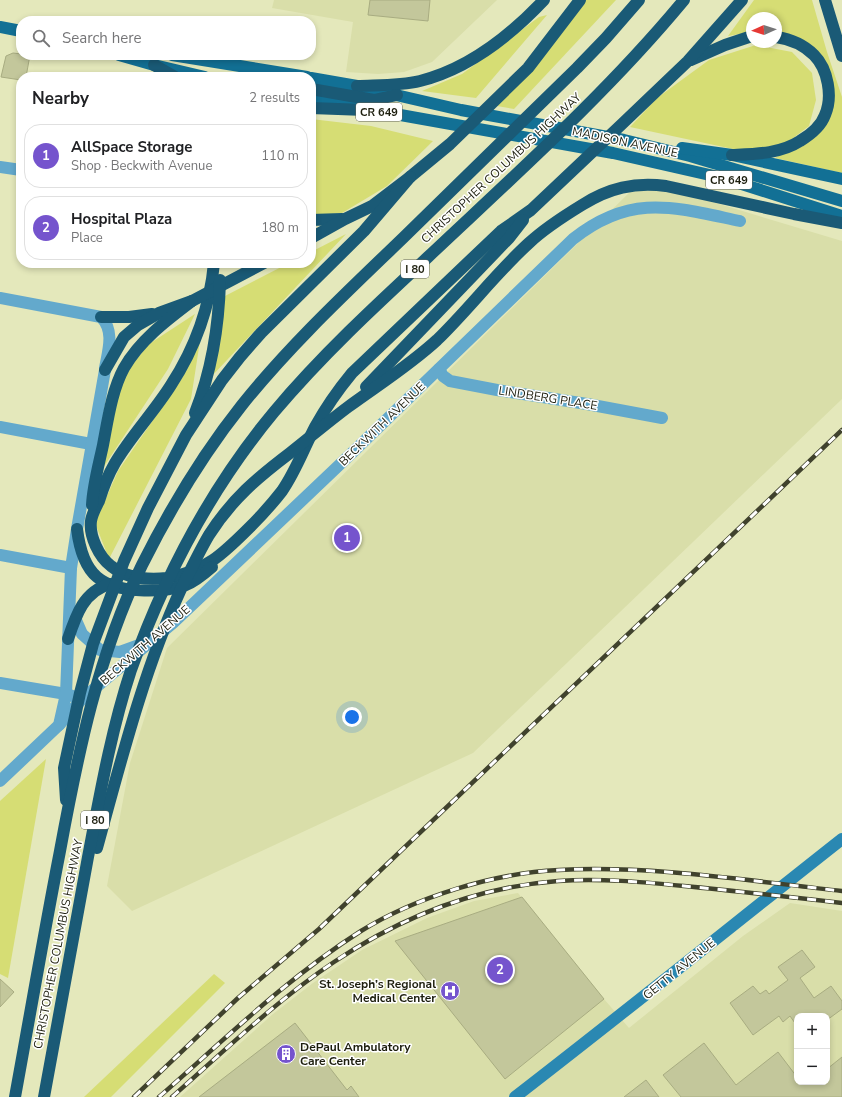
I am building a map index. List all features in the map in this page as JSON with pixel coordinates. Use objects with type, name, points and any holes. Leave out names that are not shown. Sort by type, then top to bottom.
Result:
[{"type":"highway","points":[[357,86],[410,83],[444,73],[467,62],[500,40],[520,24],[544,0]]},
{"type":"highway","points":[[316,235],[372,206],[450,144],[528,68],[580,0]]},
{"type":"highway","name":"CHRISTOPHER COLUMBUS HIGHWAY","points":[[15,1097],[67,815],[86,724],[99,677],[113,635],[141,567],[175,504],[196,469],[242,405],[294,346],[336,303],[577,68],[606,38],[639,0]]},
{"type":"highway","name":"CHRISTOPHER COLUMBUS HIGHWAY","points":[[44,1097],[103,778],[130,673],[152,616],[177,563],[206,508],[250,442],[302,381],[356,324],[604,90],[684,0]]},
{"type":"highway","points":[[346,408],[509,238],[532,210],[688,61],[742,0]]},
{"type":"highway","points":[[825,0],[842,56]]},
{"type":"highway","points":[[688,61],[746,38]]},
{"type":"highway","points":[[732,155],[760,154],[787,148],[808,136],[821,123],[825,115],[828,102],[828,88],[820,62],[807,49],[789,39],[782,38]]},
{"type":"highway","points":[[154,65],[166,72]]},
{"type":"highway","points":[[316,90],[374,100],[397,96]]},
{"type":"highway","points":[[316,108],[365,110]]},
{"type":"highway","points":[[67,815],[64,768],[80,693],[93,644],[124,561],[148,508],[186,435],[222,380],[240,357],[261,333],[364,231],[410,177]]},
{"type":"highway","points":[[74,930],[133,716],[160,636],[198,556],[215,526],[232,504],[258,477],[346,408],[383,382],[437,340],[511,260],[531,241],[582,205],[608,192],[633,185],[654,184],[842,223]]},
{"type":"highway","points":[[77,529],[79,542],[88,565],[97,578],[110,584],[126,589],[155,590],[173,588],[187,584],[205,573],[282,491],[314,428],[331,399],[352,373],[501,231],[532,210]]},
{"type":"highway","points":[[316,220],[345,219]]},
{"type":"highway","points":[[104,370],[124,337],[138,325],[159,313],[192,301],[255,268]]},
{"type":"highway","points":[[186,435],[204,385],[215,348],[220,298],[218,272]]},
{"type":"highway","points":[[91,521],[105,484],[115,463],[172,384],[194,344],[218,272]]},
{"type":"highway","points":[[192,301],[146,339],[131,358],[119,379],[109,416],[95,485],[91,521],[95,544],[107,563],[114,569],[137,578],[159,579],[187,573],[204,566],[222,554]]},
{"type":"highway","points":[[101,317],[129,317],[159,313]]},
{"type":"highway","points":[[68,638],[79,610],[90,594],[102,586],[110,584]]},
{"type":"main road","points":[[0,27],[16,30]]},
{"type":"main road","points":[[136,60],[184,72]]},
{"type":"main road","points":[[203,60],[276,72]]},
{"type":"main road","name":"MADISON AVENUE","points":[[316,79],[357,86],[461,110],[624,140],[690,156],[842,201]]},
{"type":"main road","name":"MADISON AVENUE","points":[[316,100],[365,110],[448,123],[613,153],[723,178],[842,216]]},
{"type":"main road","points":[[624,140],[732,155],[842,179]]},
{"type":"main road","name":"GETTY AVENUE","points":[[515,1097],[620,1017],[756,906],[842,839]]},
{"type":"street","points":[[0,167],[16,169]]},
{"type":"street","name":"BECKWITH AVENUE","points":[[0,781],[59,725],[82,699],[173,623],[573,239],[594,224],[623,212],[639,208],[679,208],[740,221]]},
{"type":"street","points":[[0,298],[101,317],[108,325],[110,331],[110,340],[71,568],[66,694],[59,725]]},
{"type":"street","name":"LINDBERG PLACE","points":[[438,370],[450,381],[662,418]]},
{"type":"street","points":[[0,426],[91,444]]},
{"type":"street","points":[[0,555],[71,568]]},
{"type":"street","points":[[75,618],[82,634],[100,650],[120,652],[151,641]]},
{"type":"street","points":[[0,683],[66,694],[82,699]]},
{"type":"shaded area","points":[[274,0],[497,0],[432,62],[404,72],[378,74],[346,72],[353,22],[272,8]]},
{"type":"shaded area","points":[[638,184],[676,191],[842,241],[842,399],[473,753],[132,911],[107,886],[130,763],[167,648]]},
{"type":"shaded area","name":"St. Joseph’s Regional Medical Center","points":[[518,893],[629,1028],[743,936],[790,903],[842,911],[842,1097],[180,1097],[273,1014],[313,983],[362,950],[427,918],[474,901]]},
{"type":"green space","points":[[584,0],[616,0],[514,109],[497,106]]},
{"type":"green space","points":[[754,0],[812,0],[842,97],[842,173],[775,158],[823,129],[832,91],[801,39],[782,32],[782,12],[746,12],[746,33],[728,36]]},
{"type":"green space","points":[[547,15],[476,98],[422,91],[462,74],[539,17]]},
{"type":"green space","points":[[747,48],[771,48],[792,52],[812,73],[816,100],[809,126],[788,142],[757,150],[733,149],[630,127],[657,98],[709,60]]},
{"type":"green space","points":[[316,120],[371,126],[433,141],[387,186],[342,213],[316,216]]},
{"type":"green space","points":[[346,234],[316,266],[316,249]]},
{"type":"green space","points":[[279,268],[314,268],[211,377],[225,296]]},
{"type":"green space","points":[[195,314],[168,369],[103,468],[111,422],[125,373],[149,344]]},
{"type":"green space","points":[[200,341],[191,399],[109,559],[95,523],[118,471],[182,378]]},
{"type":"green space","points":[[46,759],[8,978],[0,974],[0,801]]},
{"type":"green space","points":[[214,974],[225,983],[111,1097],[84,1097]]},
{"type":"building","points":[[370,0],[430,0],[428,21],[368,15]]},
{"type":"building","points":[[16,53],[16,60],[29,60],[27,72],[16,72],[16,79],[1,77],[6,56]]},
{"type":"building","points":[[522,897],[604,999],[505,1079],[395,941]]},
{"type":"building","points":[[802,950],[815,967],[800,978],[814,998],[831,986],[842,1001],[842,1009],[830,1018],[830,1013],[794,1013],[794,1022],[790,1016],[783,1022],[779,1016],[753,1035],[730,1003],[753,986],[760,994],[766,990],[769,994],[788,980],[778,967]]},
{"type":"building","points":[[0,979],[14,992],[0,1007]]},
{"type":"building","name":"DePaul Ambulatory Care Center","points":[[295,1023],[347,1090],[351,1086],[359,1097],[199,1097]]},
{"type":"building","points":[[704,1043],[736,1085],[778,1052],[794,1073],[794,1085],[830,1085],[830,1067],[842,1057],[842,1097],[681,1097],[663,1075]]},
{"type":"building","points":[[646,1080],[659,1097],[624,1097]]},
{"type":"railway","points":[[134,1097],[238,998],[319,929],[842,430]]},
{"type":"railway","points":[[159,1097],[257,1010],[334,949],[361,931],[383,919],[406,908],[456,889],[508,876],[534,872],[594,869],[700,875],[842,891]]},
{"type":"railway","points":[[172,1097],[271,1010],[334,962],[386,931],[413,918],[469,897],[528,884],[590,880],[668,885],[842,903]]},
{"type":"place","name":"AllSpace Storage","points":[[347,538]]},
{"type":"place","name":"Hospital Plaza","points":[[500,970]]},
{"type":"place","name":"St. Joseph’s Regional Medical Center","points":[[450,991]]},
{"type":"place","name":"DePaul Ambulatory Care Center","points":[[286,1054]]}]
